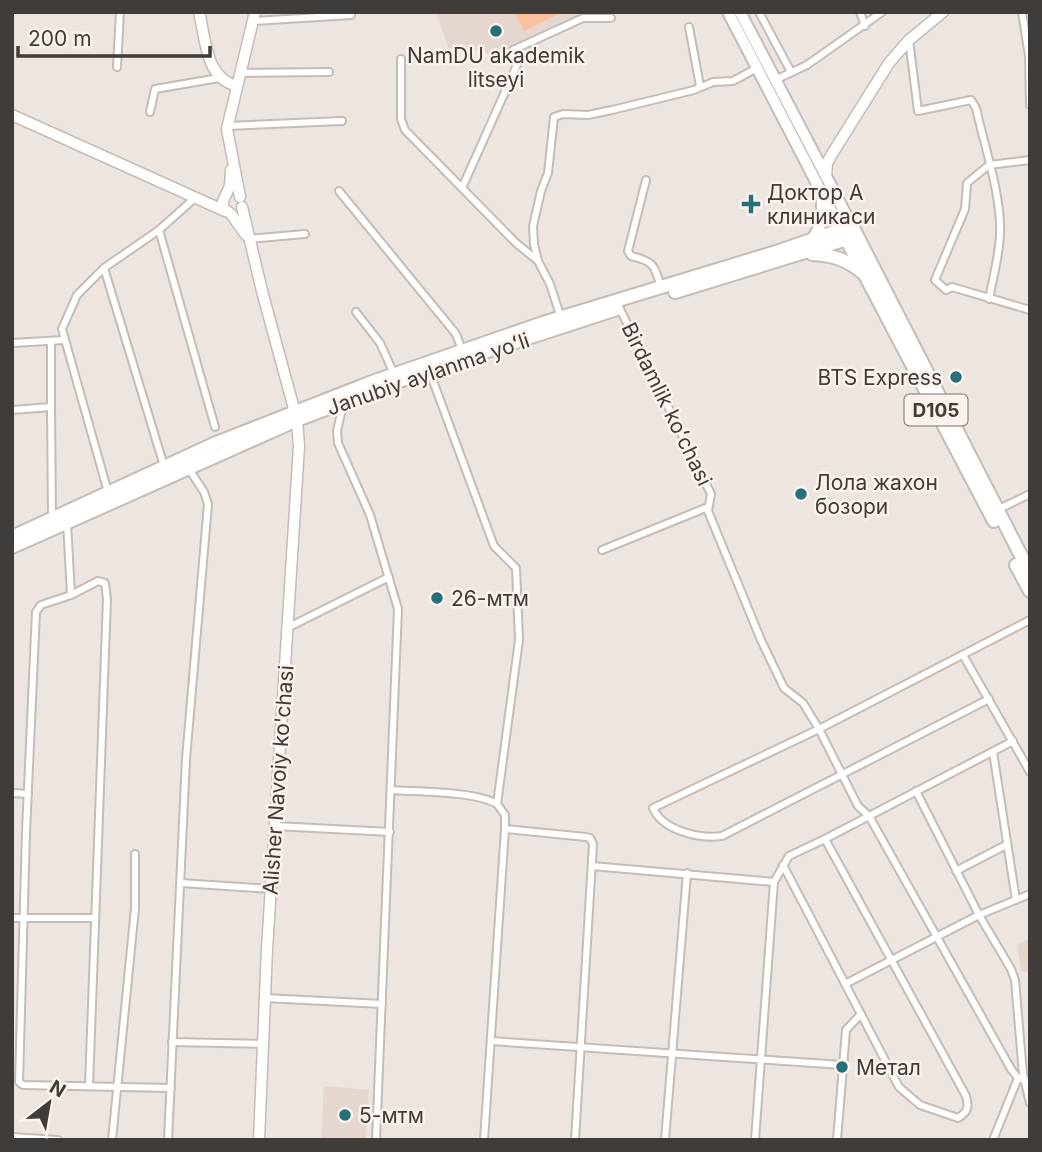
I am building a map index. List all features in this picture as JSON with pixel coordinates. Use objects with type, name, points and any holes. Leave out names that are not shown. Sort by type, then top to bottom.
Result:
[{"type":"highway","name":"Janubiy aylanma yoʻli","points":[[12,537],[164,466],[296,416],[343,403],[661,288],[811,240],[849,233]]},
{"type":"highway","name":"Janubiy aylanma yoʻli","points":[[12,547],[296,416],[394,374],[561,318],[618,305],[804,253],[849,233]]},
{"type":"highway","name":"D105","points":[[849,233],[866,276],[1030,591]]},
{"type":"highway","name":"D105","points":[[849,233],[1030,573]]},
{"type":"highway","points":[[804,253],[830,255],[844,260],[866,276]]},
{"type":"main road","points":[[199,12],[212,67],[225,83],[237,86]]},
{"type":"main road","name":"D105","points":[[727,12],[849,233]]},
{"type":"main road","name":"D105","points":[[740,12],[822,182]]},
{"type":"main road","points":[[811,240],[822,222],[822,182],[832,154],[884,69],[909,40],[943,12]]},
{"type":"main road","points":[[227,126],[254,17]]},
{"type":"main road","points":[[12,115],[196,197],[226,205],[238,212],[241,202],[234,194],[226,205]]},
{"type":"main road","name":"Alisher Navoiy ko'chasi","points":[[227,126],[249,239],[296,416],[299,446],[271,889],[259,1140]]},
{"type":"main road","points":[[232,156],[226,205],[249,239]]},
{"type":"street","points":[[117,67],[120,12]]},
{"type":"street","points":[[759,12],[791,72]]},
{"type":"street","points":[[860,12],[865,26]]},
{"type":"street","points":[[775,80],[807,65],[882,12]]},
{"type":"street","points":[[1022,12],[1029,56],[1030,105]]},
{"type":"street","points":[[254,17],[351,15]]},
{"type":"street","points":[[462,188],[517,65],[510,57],[513,50],[583,18],[611,18]]},
{"type":"street","points":[[689,27],[700,86]]},
{"type":"street","points":[[909,40],[917,110],[920,112],[973,100],[997,198],[1000,236],[989,299]]},
{"type":"street","points":[[401,59],[403,127],[516,243],[538,261]]},
{"type":"street","points":[[561,318],[550,284],[538,261],[533,226],[548,173],[554,117],[563,114],[588,115],[694,90],[721,80],[733,81],[757,68]]},
{"type":"street","points":[[241,73],[328,72]]},
{"type":"street","points":[[150,112],[155,89],[219,78]]},
{"type":"street","points":[[227,126],[342,121]]},
{"type":"street","points":[[1030,160],[989,165],[967,183],[965,209],[935,280],[946,290],[952,287],[1030,310]]},
{"type":"street","points":[[646,180],[628,251],[631,256],[653,265],[661,288]]},
{"type":"street","points":[[339,191],[456,334],[463,350]]},
{"type":"street","points":[[108,493],[62,329],[76,295],[104,268],[159,230],[196,197]]},
{"type":"street","points":[[159,230],[215,427]]},
{"type":"street","points":[[249,239],[306,234]]},
{"type":"street","points":[[104,268],[164,466]]},
{"type":"street","name":"Birdamlik koʻchasi","points":[[618,305],[711,494],[708,511],[784,688],[803,703],[819,729],[861,811],[869,816],[936,937],[1022,1079]]},
{"type":"street","points":[[356,312],[380,343],[394,374]]},
{"type":"street","points":[[12,343],[64,340]]},
{"type":"street","points":[[51,342],[52,518]]},
{"type":"street","points":[[429,370],[494,546],[513,565],[517,573],[519,640],[497,804]]},
{"type":"street","points":[[343,403],[337,431],[338,443],[370,515],[398,609],[376,1140]]},
{"type":"street","points":[[12,410],[51,407]]},
{"type":"street","points":[[169,1140],[186,759],[208,504],[204,492],[188,467]]},
{"type":"street","points":[[997,510],[1030,495]]},
{"type":"street","name":"Birdamlik koʻchasi","points":[[602,551],[708,507]]},
{"type":"street","points":[[67,522],[71,595]]},
{"type":"street","points":[[287,628],[389,577]]},
{"type":"street","points":[[89,1086],[107,599],[105,583],[98,582],[41,605],[36,612],[27,794],[19,1082],[23,1085],[171,1088]]},
{"type":"street","points":[[989,699],[722,836],[680,830],[663,822],[653,808],[819,729],[1030,620]]},
{"type":"street","points":[[963,654],[1030,772]]},
{"type":"street","points":[[755,1140],[774,882],[783,865],[793,853],[1013,741]]},
{"type":"street","points":[[993,752],[1016,900]]},
{"type":"street","points":[[391,790],[491,800],[505,815],[484,1140]]},
{"type":"street","points":[[916,791],[979,915],[1011,969],[1015,980],[1020,1029],[1022,1079],[1030,1103]]},
{"type":"street","points":[[12,793],[27,794]]},
{"type":"street","points":[[275,826],[390,832]]},
{"type":"street","points":[[506,829],[590,838],[593,844],[575,1140]]},
{"type":"street","points":[[783,865],[881,1056],[904,1093],[920,1105],[958,1118],[966,1113],[966,1096],[825,839]]},
{"type":"street","points":[[956,871],[1006,845]]},
{"type":"street","points":[[113,1140],[135,908],[135,854]]},
{"type":"street","points":[[592,866],[774,882]]},
{"type":"street","points":[[665,1140],[687,873]]},
{"type":"street","points":[[181,883],[271,889]]},
{"type":"street","points":[[845,984],[979,915],[1030,894]]},
{"type":"street","points":[[12,918],[95,918]]},
{"type":"street","points":[[265,998],[382,1004]]},
{"type":"street","points":[[837,1140],[846,1028],[861,1014]]},
{"type":"street","points":[[1020,1029],[1030,1031]]},
{"type":"street","points":[[491,1041],[842,1065]]},
{"type":"street","points":[[172,1042],[264,1044]]},
{"type":"street","points":[[993,1140],[1022,1079]]},
{"type":"street","points":[[12,1138],[58,1140]]},
{"type":"shaded area","name":"NamDU akademik litseyi","points":[[436,12],[587,14],[494,58],[481,49],[450,52]]},
{"type":"shaded area","points":[[514,12],[560,12],[560,13],[524,31]]},
{"type":"shaded area","points":[[1030,938],[1030,972],[1021,971],[1017,945]]},
{"type":"shaded area","name":"5-мтм","points":[[324,1086],[369,1090],[366,1140],[321,1140]]},
{"type":"place","name":"NamDU akademik litseyi","points":[[496,31]]},
{"type":"place","name":"Доктор А клиникаси","points":[[751,204]]},
{"type":"place","name":"BTS Express","points":[[956,377]]},
{"type":"place","name":"Лола жахон бозори","points":[[801,494]]},
{"type":"place","name":"26-мтм","points":[[437,598]]},
{"type":"place","name":"Метал","points":[[842,1067]]},
{"type":"place","name":"5-мтм","points":[[345,1115]]}]
